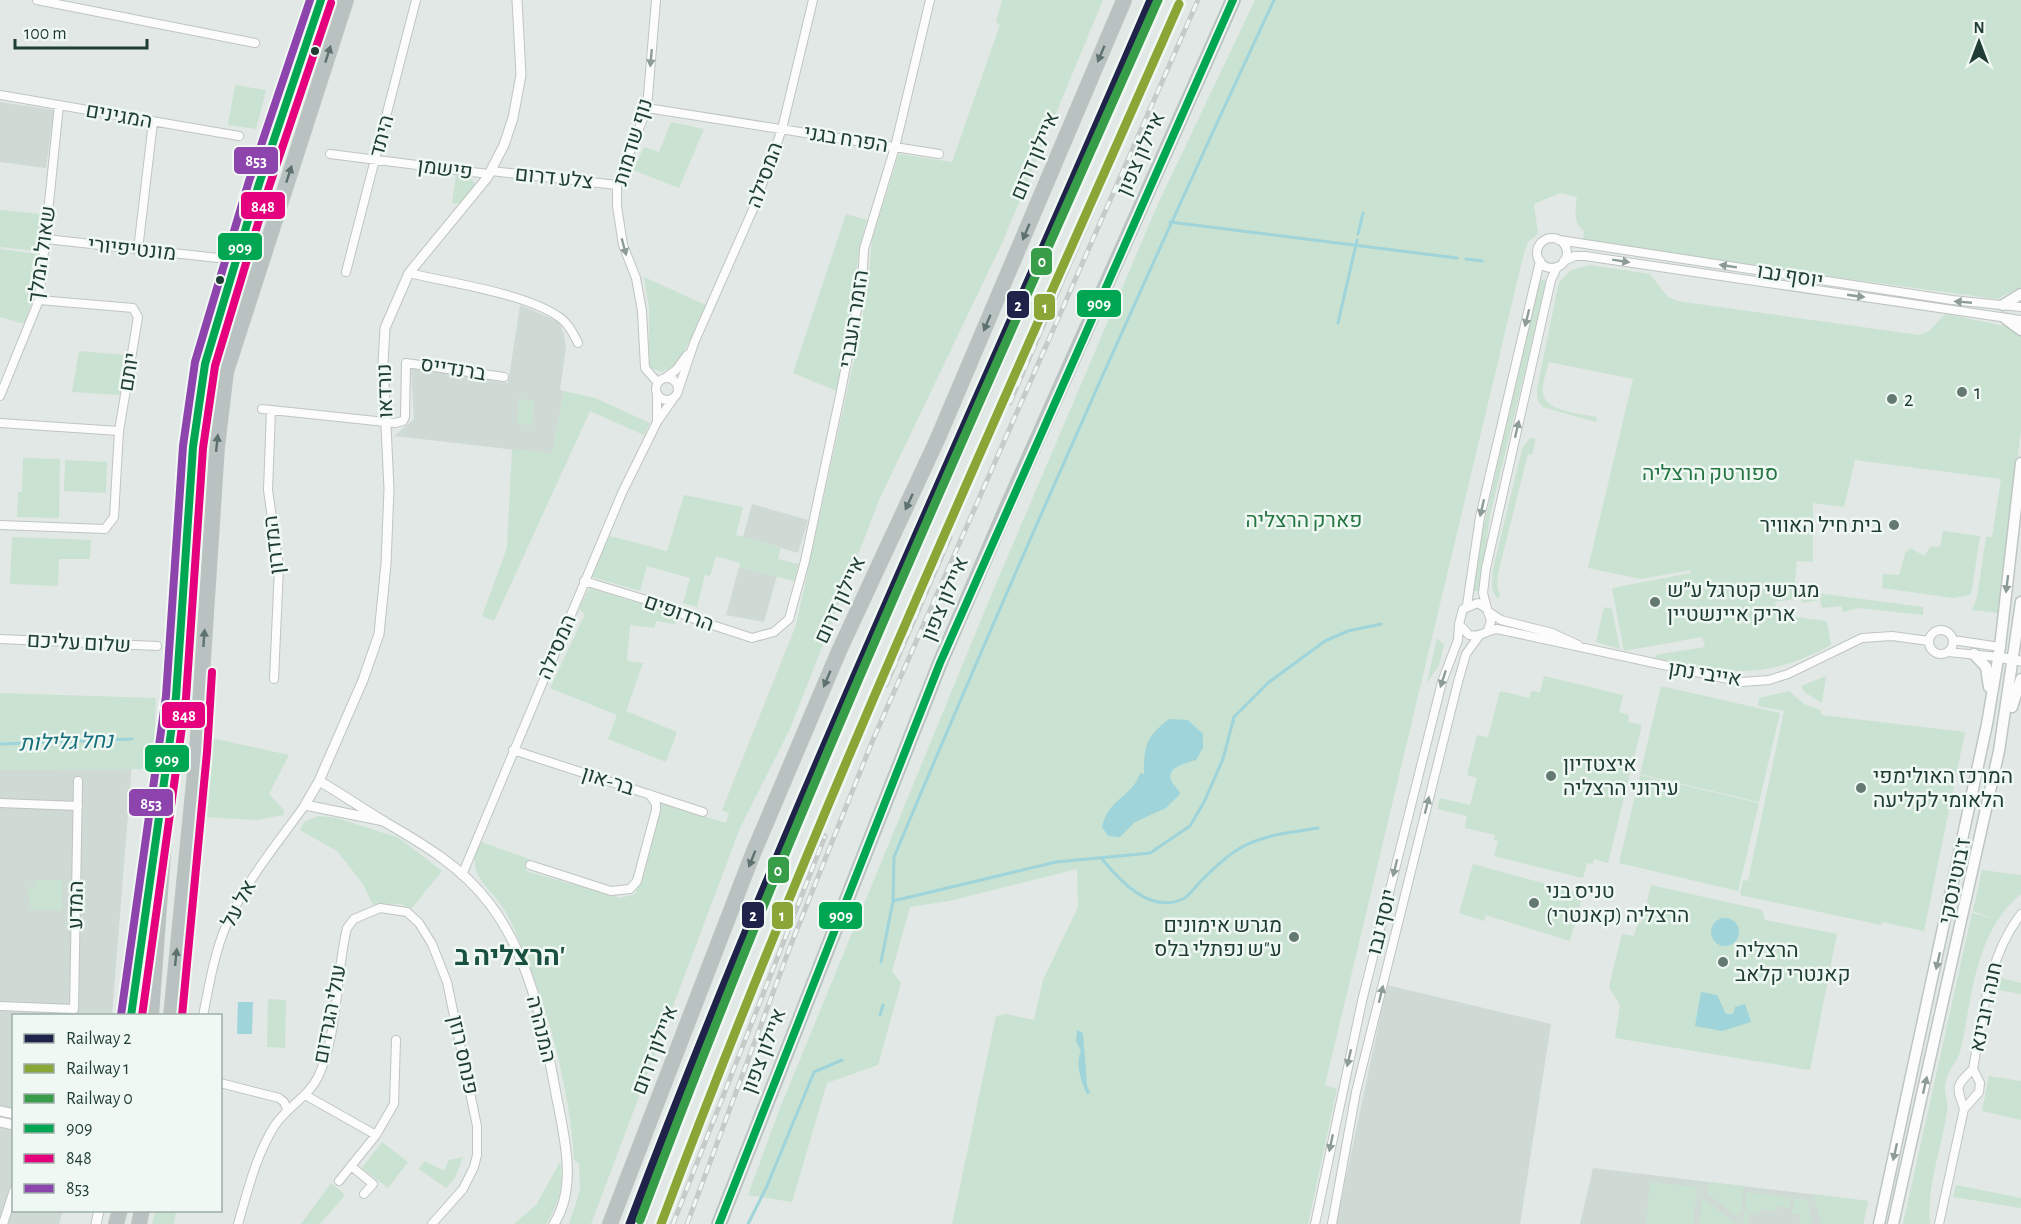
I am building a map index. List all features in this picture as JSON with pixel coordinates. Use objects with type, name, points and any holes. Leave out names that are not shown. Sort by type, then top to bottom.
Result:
[{"type":"highway","points":[[151,1014],[193,447],[205,364],[259,184],[321,0]]},
{"type":"highway","points":[[171,1014],[197,751],[216,447],[226,372],[346,0]]},
{"type":"highway","name":"איילון דרום","points":[[610,1224],[757,845],[839,651],[938,438],[1124,0]]},
{"type":"highway","name":"איילון צפון","points":[[719,1224],[940,663],[1233,0]]},
{"type":"highway","points":[[131,1014],[176,697]]},
{"type":"main road","points":[[2003,305],[2021,294]]},
{"type":"main road","points":[[2006,319],[2021,330]]},
{"type":"main road","name":"ז'בוטינסקי","points":[[1879,1224],[1941,946],[1991,699],[1999,652],[2021,463]]},
{"type":"main road","name":"ז'בוטינסקי","points":[[1893,1224],[2000,751],[2018,655],[2021,602]]},
{"type":"main road","points":[[1974,654],[1986,667],[1991,699]]},
{"type":"main road","points":[[2000,751],[2021,679]]},
{"type":"street","points":[[37,0],[255,43]]},
{"type":"street","name":"היתד","points":[[346,272],[416,0]]},
{"type":"street","name":"נורדאו","points":[[305,805],[319,781],[367,672],[379,634],[388,526],[385,328],[408,273],[490,173],[513,118],[521,75],[517,0]]},
{"type":"street","name":"נוף שדמות","points":[[656,0],[647,108],[617,185],[616,206],[622,245],[636,278],[642,311],[645,368],[661,381]]},
{"type":"street","name":"המסילה","points":[[462,875],[584,581],[657,422],[675,396],[694,343],[735,253],[782,129],[813,0]]},
{"type":"street","name":"הזמר העברי","points":[[774,632],[783,627],[789,619],[794,605],[842,391],[862,284],[864,249],[895,147],[930,0]]},
{"type":"street","name":"המגינים","points":[[0,95],[239,136]]},
{"type":"street","name":"שאול המלך","points":[[0,396],[39,300],[59,105]]},
{"type":"street","name":"הפרח בגני","points":[[647,108],[939,154]]},
{"type":"street","points":[[138,250],[153,122]]},
{"type":"street","name":"פישמן","points":[[330,154],[490,173]]},
{"type":"street","name":"צלע דרום","points":[[490,173],[617,185]]},
{"type":"street","points":[[1540,261],[1480,517],[1467,605],[1460,613],[1459,624],[1464,633],[1479,636],[1488,630],[1491,621],[1483,593],[1492,533],[1551,280],[1557,267],[1564,261],[1566,247],[1559,240],[1549,238],[1541,243],[1537,252],[1540,261],[1547,267],[1557,267]]},
{"type":"street","name":"מונטיפיורי","points":[[46,239],[218,258]]},
{"type":"street","name":"יוסף נבו","points":[[1559,240],[1940,299],[2021,307]]},
{"type":"street","name":"יוסף נבו","points":[[1564,261],[1575,256],[1585,256],[2021,320]]},
{"type":"street","points":[[408,273],[522,300],[543,308],[560,317],[578,343]]},
{"type":"street","name":"יותם","points":[[0,525],[105,529],[114,517],[119,431],[136,311],[133,308],[39,300]]},
{"type":"street","name":"המסילה","points":[[661,381],[676,370],[694,343]]},
{"type":"street","name":"ברנדייס","points":[[386,422],[402,421],[405,417],[406,363],[504,377]]},
{"type":"street","points":[[671,379],[677,384],[675,396],[666,400],[657,395],[661,381],[671,379]]},
{"type":"street","name":"המסילה","points":[[657,395],[657,422]]},
{"type":"street","name":"המדרון","points":[[274,680],[279,567],[268,490],[266,409],[386,422]]},
{"type":"street","points":[[0,423],[119,431]]},
{"type":"street","name":"הרדופים","points":[[584,581],[653,602],[697,620],[752,638],[774,632]]},
{"type":"street","points":[[1467,605],[1478,603],[1488,610]]},
{"type":"street","name":"אייבי נתן","points":[[1488,610],[1502,620],[1552,633],[1579,648]]},
{"type":"street","name":"יוסף נבו","points":[[1315,1224],[1362,1000],[1442,682],[1458,640],[1459,624]]},
{"type":"street","name":"אייבי נתן","points":[[1488,630],[1497,629],[1742,682],[1769,680],[1788,674],[1862,638],[1892,636],[1929,641]]},
{"type":"street","points":[[1999,652],[1940,654],[1933,651],[1929,641],[1934,632],[1941,630],[1947,632],[1953,640],[2018,655]]},
{"type":"street","name":"יוסף נבו","points":[[1332,1224],[1356,1092],[1455,694],[1466,654],[1479,636]]},
{"type":"street","name":"שלום עליכם","points":[[0,639],[158,646]]},
{"type":"street","points":[[1947,652],[1953,640]]},
{"type":"street","name":"בר-און","points":[[513,750],[703,812]]},
{"type":"street","name":"המדע","points":[[0,1006],[74,1009],[78,781]]},
{"type":"street","name":"המנהרה","points":[[319,781],[414,838],[462,875],[488,901],[512,939],[538,1013],[558,1107],[567,1172],[564,1204],[554,1224]]},
{"type":"street","points":[[531,865],[611,891],[630,889],[637,881],[656,810],[656,804],[649,794]]},
{"type":"street","points":[[0,803],[78,806]]},
{"type":"street","name":"המנהרה","points":[[305,805],[384,821]]},
{"type":"street","name":"אל על","points":[[203,1014],[226,924],[256,871],[305,805]]},
{"type":"street","name":"עולי הגרדום","points":[[238,1224],[260,1151],[287,1109],[305,1095],[317,1079],[328,1048],[347,928],[354,919],[380,908]]},
{"type":"street","name":"פנחס רוזן","points":[[380,908],[407,912],[419,923],[441,964],[477,1126],[474,1167],[463,1189],[432,1224]]},
{"type":"street","name":"חנה רובינא","points":[[1964,1109],[1979,1092],[1980,1083],[1973,1069],[1996,957],[2021,914]]},
{"type":"street","points":[[339,1180],[376,1135],[394,1104],[396,1040]]},
{"type":"street","name":"חנה רובינא","points":[[1939,1224],[1964,1109],[1958,1088],[1961,1079],[1973,1069]]},
{"type":"street","points":[[222,1084],[279,1098],[287,1109]]},
{"type":"street","points":[[305,1095],[376,1135]]},
{"type":"street","points":[[351,1166],[374,1184],[364,1194]]},
{"type":"street","points":[[3,1224],[12,1196]]},
{"type":"shaded area","points":[[0,102],[54,110],[46,168],[0,162]]},
{"type":"shaded area","points":[[520,305],[559,322],[564,334],[566,348],[560,390],[564,391],[552,454],[394,436],[414,419],[411,368],[508,383]]},
{"type":"shaded area","points":[[752,504],[808,520],[798,553],[743,537]]},
{"type":"shaded area","points":[[739,567],[777,576],[764,622],[726,615]]},
{"type":"shaded area","points":[[132,764],[112,1014],[12,1014],[12,1212],[63,1212],[59,1224],[0,1224],[0,767]]},
{"type":"shaded area","points":[[1387,985],[1551,1024],[1520,1224],[1336,1224]]},
{"type":"shaded area","points":[[1593,1168],[1868,1201],[1863,1224],[1580,1224]]},
{"type":"green space","points":[[1002,0],[1103,0],[1003,241],[880,498],[790,729],[740,828],[591,1224],[569,1224],[580,1190],[579,1163],[574,1160],[561,1068],[534,977],[510,920],[478,875],[475,854],[479,841],[529,859],[526,871],[620,898],[635,894],[644,875],[662,803],[726,823],[729,813],[722,810],[796,625],[858,341],[868,286],[872,239],[899,154],[952,162],[1000,25],[996,22]]},
{"type":"green space","name":"פארק הרצליה","points":[[1255,0],[2021,0],[2021,287],[1997,299],[1582,243],[1584,231],[1580,228],[1576,216],[1577,197],[1560,193],[1534,204],[1538,234],[1528,242],[1523,257],[1325,1085],[1337,1089],[1308,1224],[952,1224],[996,1016],[1006,1014],[1034,1020],[1043,980],[1078,907],[1077,869],[949,901],[910,907],[892,971],[901,983],[878,1065],[827,1083],[792,1202],[748,1195],[780,1108],[990,598],[1157,206]]},
{"type":"green space","points":[[235,85],[266,90],[256,129],[228,125]]},
{"type":"green space","points":[[671,122],[704,129],[679,188],[633,170],[644,147],[659,152]]},
{"type":"green space","points":[[456,175],[472,179],[475,184],[460,204],[452,203]]},
{"type":"green space","points":[[0,210],[41,214],[37,251],[0,247]]},
{"type":"green space","points":[[846,214],[867,220],[858,260],[848,326],[852,328],[839,392],[793,373]]},
{"type":"green space","points":[[0,249],[37,254],[33,298],[24,324],[0,317]]},
{"type":"green space","name":"ספורטק הרצליה","points":[[1590,265],[1650,274],[1667,296],[1677,301],[1919,335],[1929,331],[1945,314],[2010,327],[2021,336],[2021,430],[1998,613],[1972,610],[1977,597],[1986,537],[1992,537],[2001,479],[1855,460],[1844,507],[1813,503],[1813,562],[1797,561],[1794,590],[1923,607],[1923,615],[1858,608],[1843,612],[1841,606],[1822,608],[1820,600],[1802,603],[1801,598],[1774,602],[1778,608],[1790,615],[1827,621],[1831,645],[1807,657],[1765,669],[1745,671],[1704,668],[1656,658],[1655,655],[1705,647],[1702,637],[1624,651],[1612,588],[1691,573],[1690,570],[1641,579],[1588,568],[1633,379],[1549,362],[1543,386],[1546,400],[1551,405],[1566,411],[1597,417],[1596,422],[1543,407],[1538,402],[1537,389],[1559,282],[1571,270]]},
{"type":"green space","points":[[644,277],[708,306],[677,365],[662,372],[651,368],[649,363],[649,309]]},
{"type":"green space","points":[[1540,279],[1547,281],[1490,515],[1480,591],[1472,591],[1482,533]]},
{"type":"green space","points":[[79,351],[125,355],[120,395],[72,392]]},
{"type":"green space","points":[[564,391],[595,398],[650,423],[644,435],[590,411],[494,621],[482,616],[507,548],[512,449],[552,454]]},
{"type":"green space","points":[[519,399],[534,400],[532,425],[517,424]]},
{"type":"green space","points":[[1530,438],[1536,439],[1532,455],[1528,454],[1498,574],[1497,586],[1500,596],[1497,599],[1492,589],[1493,569],[1522,449]]},
{"type":"green space","points":[[23,458],[60,459],[59,518],[17,517],[18,492],[22,492]]},
{"type":"green space","points":[[65,460],[107,462],[106,493],[64,491]]},
{"type":"green space","points":[[684,495],[743,507],[736,535],[781,548],[778,559],[799,564],[794,581],[739,567],[740,563],[716,556],[710,576],[705,575],[697,607],[683,603],[690,578],[647,566],[640,591],[592,577],[591,571],[610,536],[667,551]]},
{"type":"green space","points":[[1943,531],[1980,536],[1971,595],[1953,598],[1882,588],[1883,574],[1899,575],[1905,554],[1910,548],[1924,556],[1931,546],[1940,547]]},
{"type":"green space","points":[[12,537],[91,540],[90,559],[59,559],[58,586],[10,584]]},
{"type":"green space","points":[[589,588],[678,615],[675,624],[656,621],[654,628],[630,625],[627,661],[643,663],[626,711],[677,732],[666,762],[608,739],[617,715],[550,688],[585,614],[579,609]]},
{"type":"green space","points":[[1604,607],[1612,609],[1620,649],[1596,642]]},
{"type":"green space","points":[[1437,638],[1444,645],[1439,665],[1427,683]]},
{"type":"green space","name":"איצטדיון עירוני הרצליה","points":[[1544,676],[1623,695],[1619,712],[1629,715],[1628,722],[1642,725],[1608,863],[1594,859],[1593,864],[1587,863],[1583,878],[1494,856],[1498,841],[1494,840],[1495,835],[1465,828],[1467,816],[1437,809],[1440,798],[1470,805],[1477,778],[1467,775],[1477,735],[1488,737],[1500,691],[1529,698],[1531,691],[1540,692]]},
{"type":"green space","points":[[1826,676],[1822,703],[1804,692],[1801,686]]},
{"type":"green space","points":[[1661,686],[1780,713],[1759,802],[1640,774]]},
{"type":"green space","name":"המרכז האולימפי הלאומי לקליעה","points":[[1789,691],[1804,704],[1821,710],[1821,715],[1965,732],[1924,931],[1882,922],[1881,925],[1740,895],[1743,880],[1748,881],[1784,711],[1758,706],[1759,698]]},
{"type":"green space","points":[[0,693],[156,698],[153,769],[0,770]]},
{"type":"green space","points":[[211,738],[289,755],[269,794],[283,809],[284,815],[257,820],[204,817]]},
{"type":"green space","points":[[1640,775],[1759,803],[1738,891],[1619,863]]},
{"type":"green space","points":[[319,816],[337,818],[399,838],[442,871],[411,909],[401,904],[373,905],[363,884],[337,851],[300,830],[304,822]]},
{"type":"green space","name":"טניס בני הרצליה (קאנטרי)","points":[[1473,864],[1583,894],[1570,941],[1486,915],[1484,921],[1459,913]]},
{"type":"green space","points":[[1982,870],[2021,875],[2021,894],[1994,926],[1985,945],[1973,985],[1961,1048],[1946,1080],[1947,1108],[1932,1182],[1930,1224],[1903,1224],[1972,913],[1994,919],[1973,911]]},
{"type":"green space","points":[[36,880],[63,880],[62,910],[30,909],[28,887],[36,887]]},
{"type":"green space","name":"הרצליה קאנטרי קלאב","points":[[1651,885],[1762,910],[1765,920],[1837,934],[1810,1070],[1615,1038],[1620,1005],[1609,987],[1622,934],[1634,936],[1638,922],[1642,922]]},
{"type":"green space","points":[[2001,978],[2021,983],[2021,994],[1998,990]]},
{"type":"green space","points":[[268,999],[286,1000],[285,1048],[267,1047]]},
{"type":"green space","points":[[1989,1076],[2021,1081],[2021,1120],[1982,1111]]},
{"type":"green space","points":[[382,1142],[408,1162],[388,1188],[362,1168]]},
{"type":"green space","points":[[463,1157],[455,1178],[446,1188],[419,1169],[425,1161],[444,1171],[449,1160]]},
{"type":"green space","points":[[560,1162],[562,1179],[559,1194],[546,1224],[514,1224],[536,1205]]},
{"type":"green space","points":[[1650,1182],[1697,1187],[1693,1224],[1646,1224]]},
{"type":"green space","points":[[1709,1182],[1744,1186],[1741,1212],[1736,1216],[1707,1193]]},
{"type":"green space","points":[[331,1183],[345,1195],[320,1224],[301,1224]]},
{"type":"green space","points":[[1956,1185],[2021,1198],[2021,1208],[1953,1197]]},
{"type":"green space","points":[[1747,1192],[1790,1198],[1789,1208],[1777,1206],[1776,1211],[1759,1209],[1758,1214],[1749,1213],[1747,1224],[1743,1224]]},
{"type":"green space","points":[[1813,1194],[1868,1201],[1863,1224],[1822,1224]]},
{"type":"green space","points":[[1702,1198],[1734,1222],[1734,1224],[1700,1224]]},
{"type":"green space","points":[[1794,1198],[1807,1200],[1812,1224],[1799,1224],[1801,1215],[1792,1214]]},
{"type":"green space","points":[[155,1212],[176,1212],[174,1224],[152,1224]]},
{"type":"water","points":[[1169,719],[1188,720],[1203,734],[1203,748],[1196,760],[1182,764],[1171,773],[1172,782],[1180,794],[1166,808],[1135,822],[1120,837],[1108,836],[1102,827],[1105,817],[1115,803],[1132,788],[1140,773],[1144,774],[1148,742],[1155,731]]},
{"type":"water","points":[[1725,918],[1735,922],[1739,932],[1735,942],[1725,946],[1715,942],[1711,932],[1715,922]]},
{"type":"water","points":[[1701,992],[1717,995],[1726,1014],[1733,1014],[1735,1007],[1745,1004],[1751,1022],[1722,1031],[1695,1026]]},
{"type":"water","points":[[238,1002],[253,1002],[252,1034],[237,1034]]},
{"type":"water","points":[[1077,1030],[1083,1033],[1087,1085],[1090,1093],[1087,1094],[1080,1073],[1081,1051],[1076,1041]]},
{"type":"waterway","points":[[881,962],[893,901],[894,857],[1080,427],[1274,0]]},
{"type":"waterway","points":[[1358,234],[1363,213]]},
{"type":"waterway","points":[[1170,222],[1457,258]]},
{"type":"waterway","points":[[1338,323],[1357,240]]},
{"type":"waterway","points":[[1466,259],[1482,261]]},
{"type":"waterway","points":[[893,901],[1056,862],[1150,853],[1190,826],[1204,802],[1223,759],[1234,717],[1269,682],[1325,641],[1348,631],[1381,624]]},
{"type":"waterway","name":"נחל גלילות","points":[[0,744],[132,739]]},
{"type":"waterway","points":[[1102,859],[1137,893],[1159,902],[1171,902],[1185,898],[1233,852],[1246,845],[1272,836],[1318,828]]},
{"type":"waterway","points":[[880,1015],[883,1005]]},
{"type":"waterway","points":[[748,1224],[767,1186],[814,1072],[842,1060]]},
{"type":"railway","points":[[1010,403],[1183,0]]},
{"type":"railway","points":[[687,1224],[790,947],[872,742],[1198,0]]},
{"type":"railway","points":[[644,1224],[683,1116],[829,756],[1037,283]]},
{"type":"railway","points":[[886,685],[950,537]]},
{"type":"railway","points":[[673,1224],[825,836]]},
{"type":"rail line","name":"2","points":[[630,1224],[690,1069],[818,762],[1151,0]]},
{"type":"rail line","name":"0","points":[[640,1220],[699,1065],[825,759],[956,454],[1158,0]]},
{"type":"rail line","name":"1","points":[[661,1224],[720,1069],[846,763],[911,610],[1179,4]]},
{"type":"transit line","name":"853","points":[[121,1014],[166,696],[183,446],[195,362],[249,181],[310,0]]},
{"type":"transit line","name":"909","points":[[131,1014],[176,697],[193,447],[205,364],[259,184],[321,0]]},
{"type":"transit line","name":"909","points":[[719,1224],[940,663],[1233,0]]},
{"type":"transit line","name":"848","points":[[142,1014],[186,698],[203,448],[215,366],[269,187],[331,3]]},
{"type":"transit line","name":"848","points":[[182,1014],[207,752],[212,672]]},
{"type":"place","name":"1","points":[[1962,392]]},
{"type":"place","name":"2","points":[[1892,399]]},
{"type":"place","name":"בית חיל האוויר","points":[[1894,525]]},
{"type":"place","name":"מגרשי קטרגל ע״ש אריק איינשטיין","points":[[1655,602]]},
{"type":"place","name":"איצטדיון עירוני הרצליה","points":[[1551,776]]},
{"type":"place","name":"המרכז האולימפי הלאומי לקליעה","points":[[1861,788]]},
{"type":"place","name":"טניס בני הרצליה (קאנטרי)","points":[[1534,903]]},
{"type":"place","name":"מגרש אימונים ע\"ש נפתלי בלס","points":[[1294,937]]},
{"type":"place","name":"הרצליה קאנטרי קלאב","points":[[1723,962]]},
{"type":"district","name":"הרצליה ב'","points":[[510,956]]}]
